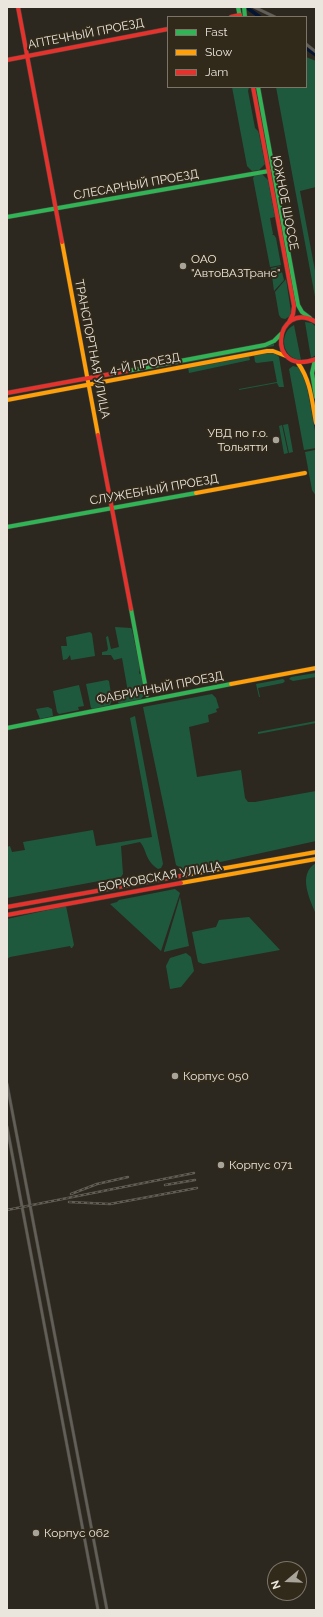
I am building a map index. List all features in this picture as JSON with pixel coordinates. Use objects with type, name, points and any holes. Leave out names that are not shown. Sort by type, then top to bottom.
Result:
[{"type":"main road","name":"ТРАНСПОРТНАЯ УЛИЦА","points":[[18,7],[147,695]]},
{"type":"main road","points":[[238,7],[240,16]]},
{"type":"main road","name":"АПТЕЧНЫЙ ПРОЕЗД","points":[[7,60],[167,29]]},
{"type":"main road","name":"ЮЖНОЕ ШОССЕ","points":[[253,88],[294,306],[293,314],[282,333]]},
{"type":"main road","name":"ЮЖНОЕ ШОССЕ","points":[[258,88],[298,305],[302,312],[316,322]]},
{"type":"main road","name":"СЛЕСАРНЫЙ ПРОЕЗД","points":[[7,217],[269,171]]},
{"type":"main road","points":[[289,322],[299,318],[310,318]]},
{"type":"main road","points":[[282,333],[281,344],[286,356]]},
{"type":"main road","name":"4-Й ПРОЕЗД","points":[[7,394],[265,345],[274,341],[282,333]]},
{"type":"main road","name":"4-Й ПРОЕЗД","points":[[7,400],[267,350],[286,356],[298,362]]},
{"type":"main road","points":[[298,362],[309,362],[316,360]]},
{"type":"main road","points":[[316,360],[312,373],[316,397]]},
{"type":"main road","points":[[298,362],[304,370],[308,380],[316,422]]},
{"type":"main road","name":"СЛУЖЕБНЫЙ ПРОЕЗД","points":[[7,527],[305,473]]},
{"type":"main road","name":"ФАБРИЧНЫЙ ПРОЕЗД","points":[[7,728],[316,668]]},
{"type":"main road","name":"БОРКОВСКАЯ УЛИЦА","points":[[7,907],[315,852]]},
{"type":"main road","name":"БОРКОВСКАЯ УЛИЦА","points":[[7,915],[316,858]]},
{"type":"main road","points":[[178,876],[180,884]]},
{"type":"street","points":[[254,7],[273,16]]},
{"type":"street","points":[[307,45],[316,52]]},
{"type":"street","points":[[7,1084],[107,1610]]},
{"type":"street","points":[[7,1127],[98,1610]]},
{"type":"street","points":[[13,1159],[21,1158]]},
{"type":"street","points":[[30,1246],[37,1245]]},
{"type":"street","points":[[52,1365],[60,1363]]},
{"type":"green space","points":[[307,57],[316,61],[316,187],[300,191],[316,276],[316,302],[276,88],[307,88]]},
{"type":"green space","points":[[232,88],[249,88],[248,91],[255,128],[259,134],[265,164],[259,170],[252,171],[247,166]]},
{"type":"green space","points":[[262,174],[268,180],[275,217],[270,218],[272,235],[276,238],[281,265],[270,267],[253,178],[255,175]]},
{"type":"green space","points":[[281,266],[279,267],[280,273],[282,272],[284,280],[274,291],[271,268]]},
{"type":"green space","points":[[286,279],[291,312],[290,316],[285,319],[281,318],[279,315],[275,292]]},
{"type":"green space","points":[[305,322],[312,323],[316,327],[316,355],[311,358]]},
{"type":"green space","points":[[294,325],[301,360],[295,359],[290,355],[286,351],[284,345],[286,334]]},
{"type":"green space","points":[[274,344],[274,346],[169,366],[167,364]]},
{"type":"green space","points":[[269,351],[279,357],[284,387],[279,387],[277,383],[239,390],[277,382],[273,361],[255,362],[254,355]]},
{"type":"green space","points":[[249,356],[250,360],[189,373],[188,367]]},
{"type":"green space","points":[[293,366],[301,368],[305,376],[316,436],[316,448],[304,450],[289,369]]},
{"type":"green space","points":[[288,424],[293,452],[289,453],[283,425]]},
{"type":"green space","points":[[282,425],[288,453],[284,454],[279,426]]},
{"type":"green space","points":[[315,450],[316,496],[312,490],[305,452]]},
{"type":"green space","points":[[115,627],[131,628],[132,630],[140,667],[139,674],[141,673],[145,690],[141,699],[119,704],[117,701],[117,695],[128,692],[122,658],[114,660],[111,655],[102,655],[102,652],[107,651],[108,649],[106,637],[108,636],[111,649],[119,647]]},
{"type":"green space","points":[[90,632],[92,634],[95,656],[71,660],[70,655],[67,659],[63,660],[61,646],[67,646],[66,637]]},
{"type":"green space","points":[[316,673],[316,677],[293,681],[289,679],[291,677]]},
{"type":"green space","points":[[283,679],[285,681],[283,683],[258,688],[259,697],[256,684]]},
{"type":"green space","points":[[107,680],[109,681],[112,700],[110,705],[93,709],[91,708],[86,684]]},
{"type":"green space","points":[[79,685],[84,706],[78,707],[79,710],[59,714],[57,712],[53,691]]},
{"type":"green space","points":[[212,694],[216,698],[219,708],[216,709],[217,712],[208,715],[209,722],[189,727],[197,777],[241,770],[245,798],[248,802],[316,791],[316,841],[184,870],[176,865],[143,707]]},
{"type":"green space","points":[[48,707],[52,709],[53,716],[40,719],[36,709]]},
{"type":"green space","points":[[135,716],[163,864],[161,868],[158,869],[150,862],[140,842],[121,846],[123,874],[121,877],[7,898],[7,847],[10,846],[12,852],[25,850],[23,842],[93,830],[96,846],[152,837],[130,718]]},
{"type":"green space","points":[[316,721],[316,723],[258,734],[258,732]]},
{"type":"green space","points":[[316,863],[316,914],[308,895],[306,880],[310,868]]},
{"type":"green space","points":[[175,889],[180,893],[161,951],[110,904],[119,900]]},
{"type":"green space","points":[[180,897],[189,946],[164,952],[164,951]]},
{"type":"green space","points":[[66,906],[74,945],[72,948],[70,946],[10,957],[7,959],[7,919]]},
{"type":"green space","points":[[249,917],[280,950],[203,964],[198,962],[192,932],[216,927],[219,920]]},
{"type":"green space","points":[[186,953],[191,957],[194,971],[181,987],[170,989],[166,966],[170,958]]},
{"type":"waterway","points":[[246,7],[259,16]]},
{"type":"waterway","points":[[307,49],[316,55]]},
{"type":"railway","points":[[7,1210],[194,1173]]},
{"type":"railway","points":[[71,1194],[97,1184],[128,1177]]},
{"type":"railway","points":[[165,1185],[195,1180]]},
{"type":"railway","points":[[69,1202],[110,1204],[197,1188]]},
{"type":"traffic: fast","points":[[238,7],[240,16]]},
{"type":"traffic: fast","points":[[244,7],[245,16]]},
{"type":"traffic: fast","points":[[258,88],[298,305],[302,312],[310,318]]},
{"type":"traffic: fast","points":[[7,217],[269,171]]},
{"type":"traffic: fast","points":[[127,371],[265,345],[274,341],[281,334]]},
{"type":"traffic: fast","points":[[315,360],[312,373],[316,397]]},
{"type":"traffic: fast","points":[[7,527],[196,493]]},
{"type":"traffic: fast","points":[[131,609],[147,695]]},
{"type":"traffic: fast","points":[[7,728],[231,684]]},
{"type":"traffic: slow","points":[[62,242],[98,435]]},
{"type":"traffic: slow","points":[[7,400],[267,351],[273,351],[286,356]]},
{"type":"traffic: slow","points":[[298,363],[306,377],[316,423]]},
{"type":"traffic: slow","points":[[196,493],[305,473]]},
{"type":"traffic: slow","points":[[231,684],[316,668]]},
{"type":"traffic: slow","points":[[186,875],[316,852]]},
{"type":"traffic: slow","points":[[181,883],[316,859]]},
{"type":"traffic: jam","points":[[18,7],[62,242]]},
{"type":"traffic: jam","points":[[236,16],[240,15]]},
{"type":"traffic: jam","points":[[7,60],[167,29]]},
{"type":"traffic: jam","points":[[253,88],[294,306],[293,314],[289,322]]},
{"type":"traffic: jam","points":[[316,322],[302,317],[291,320],[284,328],[281,339],[282,349],[288,358],[299,362],[316,359]]},
{"type":"traffic: jam","points":[[7,393],[127,371]]},
{"type":"traffic: jam","points":[[98,435],[131,609]]},
{"type":"traffic: jam","points":[[7,907],[186,875]]},
{"type":"traffic: jam","points":[[7,915],[181,883]]},
{"type":"place","name":"ОАО \"АвтоВАЗТранс\"","points":[[183,266]]},
{"type":"place","name":"УВД по г.о. Тольятти","points":[[276,440]]},
{"type":"place","name":"Корпус 050","points":[[175,1076]]},
{"type":"place","name":"Корпус 071","points":[[221,1165]]},
{"type":"place","name":"Корпус 062","points":[[36,1533]]}]
